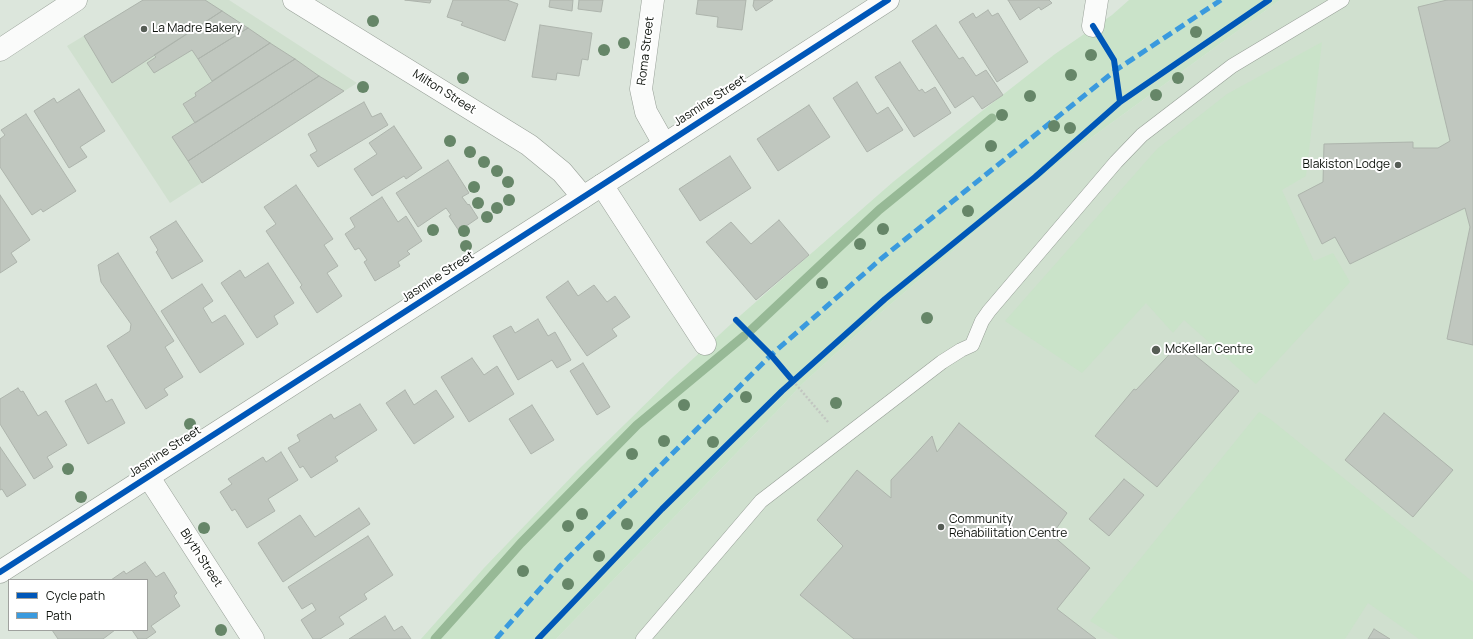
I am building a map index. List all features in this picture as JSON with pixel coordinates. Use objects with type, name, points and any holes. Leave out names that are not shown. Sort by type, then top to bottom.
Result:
[{"type":"street","points":[[0,50],[76,0]]},
{"type":"street","name":"Milton Street","points":[[294,0],[529,145],[562,172],[583,197]]},
{"type":"street","name":"Roma Street","points":[[653,0],[641,89],[648,117],[664,144]]},
{"type":"street","name":"Jasmine Street","points":[[0,572],[888,0]]},
{"type":"street","points":[[1093,26],[1097,0]]},
{"type":"street","points":[[602,185],[705,344]]},
{"type":"street","name":"Blyth Street","points":[[148,476],[253,639]]},
{"type":"lane","points":[[643,639],[761,501],[942,362],[972,345],[982,321],[989,311],[1116,162],[1142,135],[1232,66],[1342,0]]},
{"type":"path","points":[[788,386],[791,379],[799,376]]},
{"type":"path","points":[[791,379],[829,423]]},
{"type":"shaded area","points":[[143,0],[229,0],[357,83],[170,203],[67,46]]},
{"type":"shaded area","points":[[1129,0],[1280,0],[1073,151],[970,236],[877,316],[799,387],[556,639],[421,639],[484,568],[579,469],[672,378],[742,314],[893,182],[1055,54],[1112,15]]},
{"type":"shaded area","name":"McKellar Centre","points":[[1280,0],[1473,0],[1473,639],[556,639],[799,387],[877,316],[970,236],[1073,151]]},
{"type":"shaded area","points":[[1322,42],[1306,176],[1282,190],[1314,261],[1333,253],[1350,282],[1256,384],[1184,320],[1173,333],[1146,303],[1082,373],[1005,321],[1157,149],[1227,94]]},
{"type":"shaded area","points":[[1259,412],[1270,419],[1473,582],[1473,639],[1419,639],[1368,603],[1345,639],[1119,639],[1090,621]]},
{"type":"building","points":[[143,0],[205,0],[222,11],[112,83],[84,36]]},
{"type":"building","points":[[405,0],[431,0],[430,3]]},
{"type":"building","points":[[453,0],[507,0],[518,4],[505,41],[461,25],[463,22],[447,17]]},
{"type":"building","points":[[550,0],[573,0],[572,11],[549,7]]},
{"type":"building","points":[[579,0],[603,0],[601,12],[578,9]]},
{"type":"building","points":[[698,0],[746,0],[742,30],[717,27],[718,17],[696,14]]},
{"type":"building","points":[[754,0],[773,0],[756,11],[753,6]]},
{"type":"building","points":[[1008,0],[1049,0],[1052,3],[1041,10],[1039,7],[1020,20]]},
{"type":"building","name":"Blakiston Lodge","points":[[1447,0],[1473,0],[1473,345],[1447,339],[1470,227],[1465,208],[1350,264],[1335,237],[1322,244],[1298,195],[1323,182],[1324,144],[1413,142],[1413,148],[1438,148],[1450,141],[1418,7]]},
{"type":"building","points":[[988,10],[992,16],[998,13],[1028,62],[997,82],[959,22],[973,13],[976,18]]},
{"type":"building","points":[[222,11],[248,28],[198,59],[192,50],[154,73],[147,63],[156,57],[154,55]]},
{"type":"building","points":[[540,25],[592,33],[588,60],[582,59],[579,76],[557,73],[556,80],[532,77]]},
{"type":"building","points":[[936,25],[959,59],[963,57],[976,76],[986,70],[1003,95],[982,109],[973,96],[955,108],[912,41]]},
{"type":"building","points":[[248,28],[270,43],[212,81],[198,59]]},
{"type":"building","points":[[270,43],[295,59],[195,123],[183,104],[196,96],[195,93]]},
{"type":"building","points":[[295,59],[319,76],[188,161],[172,137]]},
{"type":"building","points":[[900,62],[919,91],[922,89],[925,93],[935,87],[951,113],[914,137],[875,77]]},
{"type":"building","points":[[319,76],[344,91],[202,183],[188,161]]},
{"type":"building","points":[[857,82],[877,114],[888,107],[903,130],[867,152],[833,98]]},
{"type":"building","points":[[79,89],[105,131],[80,147],[87,157],[69,168],[34,111],[54,98],[57,103]]},
{"type":"building","points":[[364,102],[372,117],[381,113],[388,125],[318,167],[310,155],[317,151],[308,134]]},
{"type":"building","points":[[809,105],[830,137],[778,171],[757,139]]},
{"type":"building","points":[[26,114],[76,191],[43,212],[41,209],[32,215],[0,167],[0,139],[5,135],[1,130]]},
{"type":"building","points":[[394,126],[422,168],[406,179],[404,176],[372,196],[354,169],[377,154],[369,143]]},
{"type":"building","points":[[730,156],[751,188],[700,221],[679,189]]},
{"type":"building","points":[[448,160],[469,193],[462,197],[468,205],[469,204],[478,218],[459,231],[449,216],[451,215],[446,208],[418,227],[396,193]]},
{"type":"building","points":[[296,185],[333,239],[324,245],[338,266],[327,273],[342,296],[317,313],[300,287],[302,285],[266,231],[276,224],[264,207]]},
{"type":"building","points":[[0,195],[30,240],[11,253],[17,262],[0,273]]},
{"type":"building","points":[[382,197],[398,222],[406,216],[422,241],[407,251],[410,254],[398,262],[400,266],[375,281],[364,262],[367,260],[359,248],[355,250],[345,234],[355,227],[350,218]]},
{"type":"building","points":[[779,220],[809,255],[756,300],[706,242],[731,222],[751,244]]},
{"type":"building","points":[[176,221],[203,261],[172,279],[156,252],[158,250],[150,237]]},
{"type":"building","points":[[118,253],[174,341],[165,347],[183,377],[164,389],[168,395],[146,409],[107,346],[130,331],[131,324],[101,282],[98,265]]},
{"type":"building","points":[[268,263],[294,303],[274,316],[278,324],[257,338],[221,283],[240,270],[245,278]]},
{"type":"building","points":[[568,281],[578,296],[594,285],[607,302],[615,296],[630,317],[612,329],[617,336],[587,356],[546,297]]},
{"type":"building","points":[[202,284],[213,301],[203,308],[212,323],[225,315],[244,344],[200,373],[161,311]]},
{"type":"building","points":[[538,319],[548,336],[555,332],[571,360],[557,368],[552,360],[518,380],[493,336],[511,326],[515,333]]},
{"type":"building","points":[[1180,343],[1239,391],[1157,487],[1095,436],[1134,389],[1136,390]]},
{"type":"building","points":[[472,358],[484,375],[497,366],[514,394],[469,422],[441,377]]},
{"type":"building","points":[[583,363],[610,407],[597,415],[570,371]]},
{"type":"building","points":[[96,384],[106,402],[112,399],[125,423],[88,444],[65,401]]},
{"type":"building","points":[[18,388],[21,392],[23,391],[38,416],[46,411],[67,445],[47,457],[53,467],[34,479],[0,424],[0,399]]},
{"type":"building","points":[[405,390],[414,405],[436,390],[454,417],[414,444],[386,403]]},
{"type":"building","points":[[360,404],[377,430],[335,457],[338,461],[311,478],[303,466],[300,468],[288,448],[300,441],[297,435],[331,414],[334,419]]},
{"type":"building","points":[[532,405],[554,440],[531,454],[509,419]]},
{"type":"building","points":[[1384,413],[1453,470],[1413,517],[1345,460]]},
{"type":"building","name":"Community Rehabilitation Centre","points":[[959,423],[1067,513],[1052,535],[1090,568],[1057,609],[1096,639],[854,639],[800,595],[843,546],[817,520],[857,470],[891,498],[891,480],[932,436],[937,452]]},
{"type":"building","points":[[0,447],[26,485],[7,497],[2,489],[0,490]]},
{"type":"building","points":[[281,452],[298,480],[268,499],[275,511],[247,528],[235,509],[232,511],[220,492],[232,484],[228,479],[263,457],[266,462]]},
{"type":"building","points":[[1124,479],[1144,495],[1109,536],[1089,519]]},
{"type":"building","points":[[359,508],[370,524],[283,582],[258,543],[300,515],[315,537]]},
{"type":"building","points":[[368,536],[393,575],[364,594],[367,599],[339,617],[344,624],[320,639],[313,639],[301,620],[316,610],[312,603],[302,609],[288,587]]},
{"type":"building","points":[[145,562],[156,577],[164,572],[177,593],[174,596],[180,606],[151,626],[156,632],[146,639],[138,639],[133,631],[148,631],[148,579],[112,579],[124,571],[126,574]]},
{"type":"building","points":[[385,616],[394,631],[402,626],[411,639],[349,639]]},
{"type":"building","points":[[1374,629],[1390,639],[1368,639]]},
{"type":"building","points":[[53,631],[114,631],[103,639],[58,639]]},
{"type":"waterway","points":[[751,330],[879,210],[992,118]]},
{"type":"waterway","points":[[435,639],[521,543],[637,425],[744,336]]},
{"type":"marked path","points":[[496,639],[560,566],[771,355],[882,258],[1116,70],[1221,0]]},
{"type":"cycle path","points":[[0,572],[888,0]]},
{"type":"cycle path","points":[[538,639],[662,509],[782,391],[885,299],[1035,177],[1120,102],[1269,0]]},
{"type":"cycle path","points":[[1093,26],[1114,60],[1120,102]]},
{"type":"cycle path","points":[[736,320],[771,355],[793,381]]},
{"type":"place","name":"La Madre Bakery","points":[[144,29]]},
{"type":"place","name":"Blakiston Lodge","points":[[1398,165]]},
{"type":"place","name":"McKellar Centre","points":[[1156,350]]},
{"type":"place","name":"Community Rehabilitation Centre","points":[[941,527]]}]
